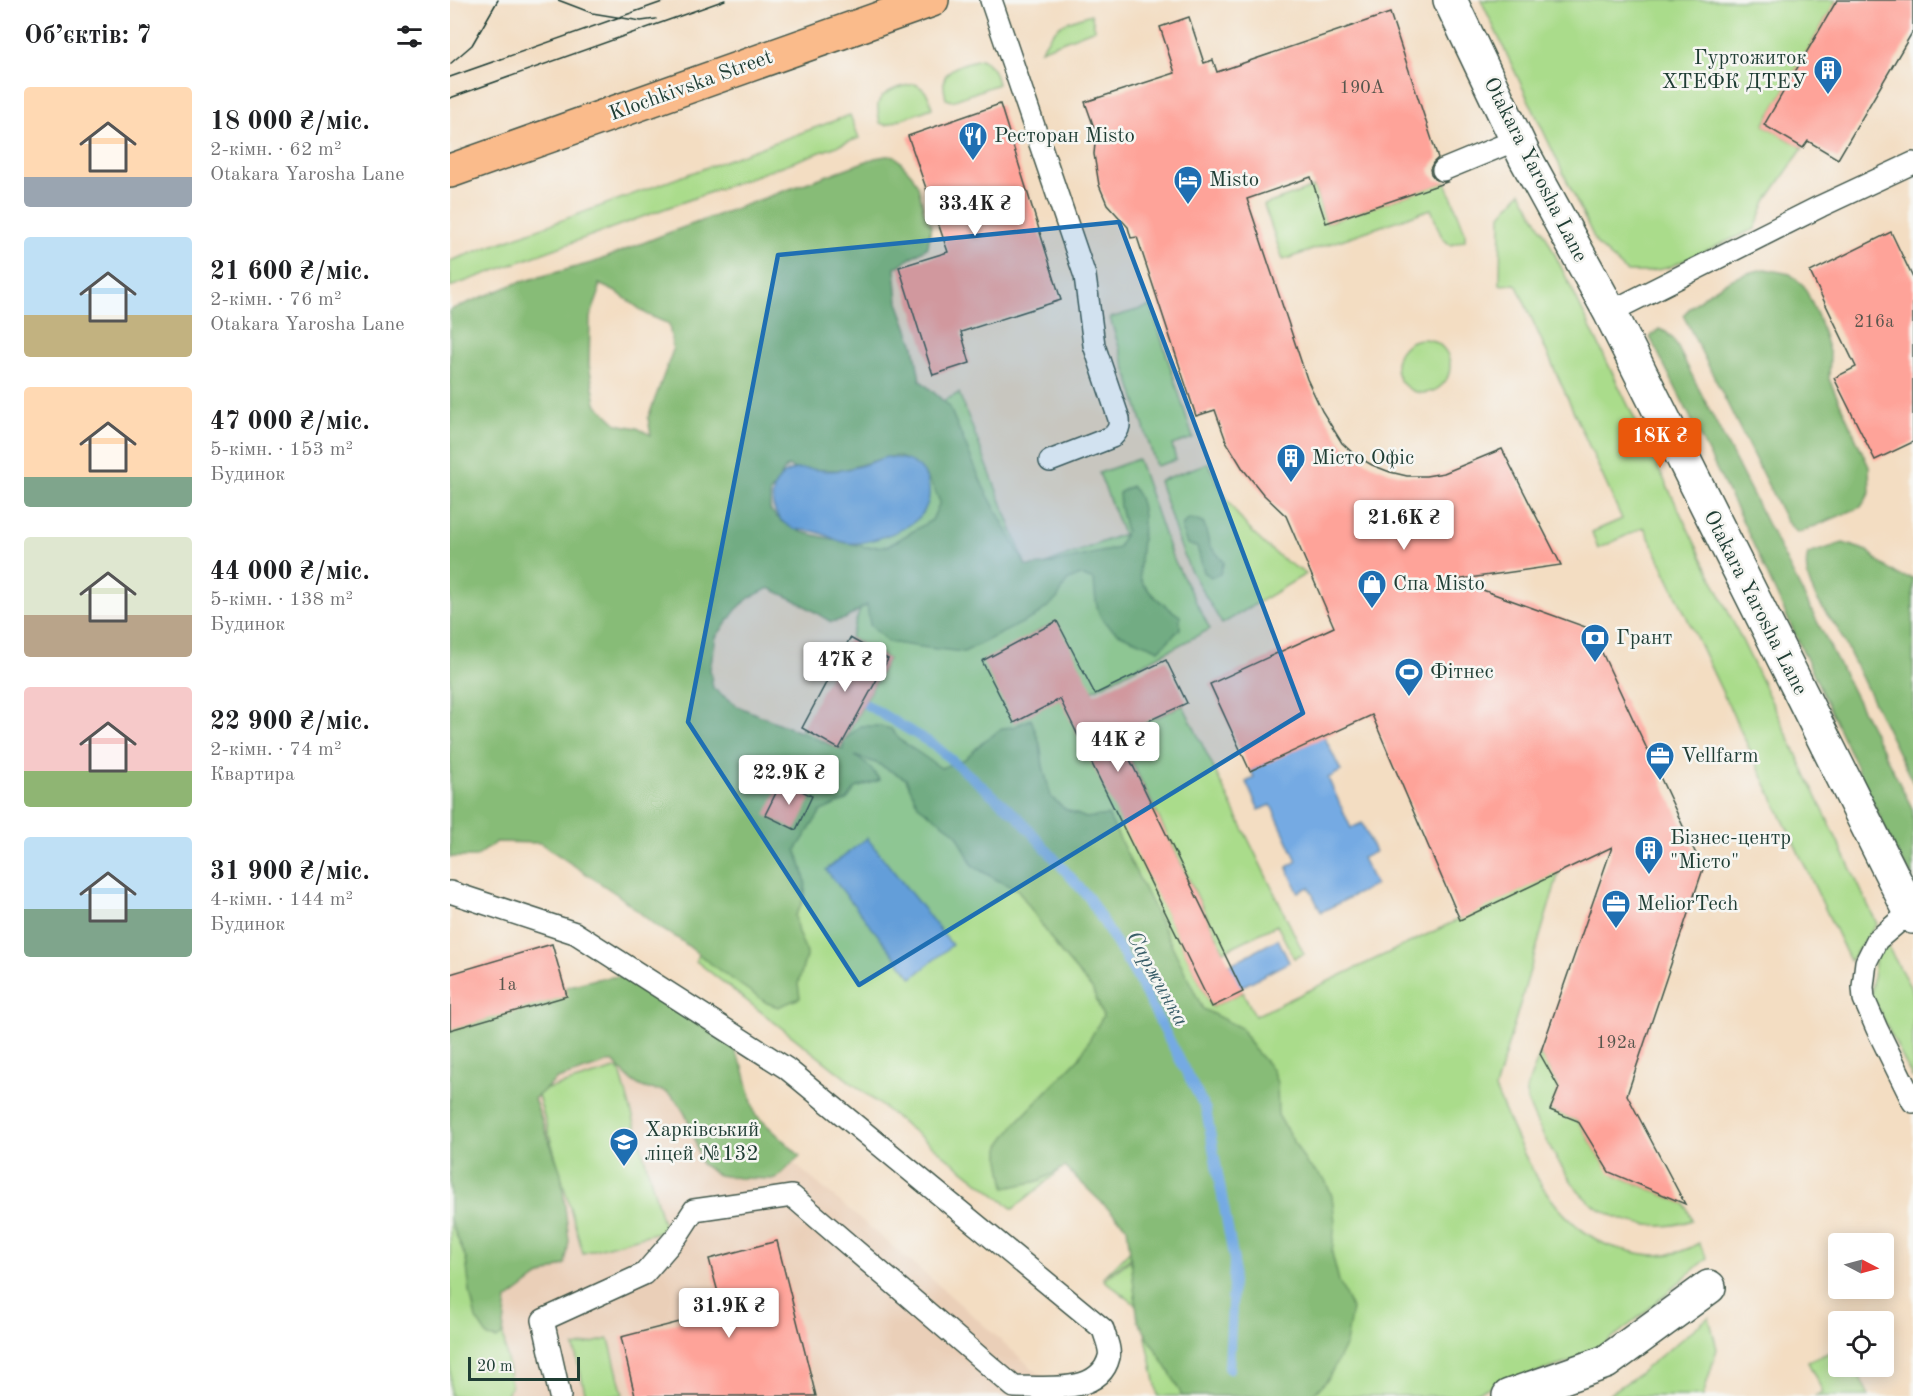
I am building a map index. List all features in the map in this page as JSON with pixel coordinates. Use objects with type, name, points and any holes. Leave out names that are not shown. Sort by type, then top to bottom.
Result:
[{"type":"main road","name":"Klochkivska Street","points":[[450,171],[932,0]]},
{"type":"street","name":"Otakara Yarosha Lane","points":[[1450,0],[1516,140],[1610,312],[1912,915]]},
{"type":"street","points":[[1509,1396],[1606,1362],[1709,1287]]},
{"type":"lane","points":[[991,0],[1085,276],[1094,345],[1120,426],[1112,437],[1050,461]]},
{"type":"lane","points":[[1443,170],[1516,140]]},
{"type":"lane","points":[[1610,312],[1821,206],[1913,163]]},
{"type":"lane","points":[[450,892],[575,933],[786,1068],[1104,1329],[1110,1355],[1101,1375],[1076,1387],[1014,1387],[792,1196],[694,1210],[676,1236],[644,1274],[543,1320],[560,1396]]},
{"type":"lane","points":[[1912,915],[1876,940],[1866,962],[1863,987],[1864,999],[1877,1029],[1913,1102]]},
{"type":"highlighted area","points":[[1119,222],[1303,713],[859,985],[688,722],[778,255]]},
{"type":"shaded area","name":"Харківський ліцей №132","points":[[634,1029],[935,1282],[1051,1385],[1054,1396],[490,1396],[450,1086]]},
{"type":"green space","points":[[1481,0],[1837,0],[1764,125],[1803,148],[1766,201],[1755,229],[1667,268],[1646,272],[1627,272],[1597,244]]},
{"type":"green space","points":[[1091,14],[1095,29],[1041,50],[1061,25]]},
{"type":"green space","points":[[981,59],[993,69],[998,84],[952,101],[946,99],[944,80],[949,71],[959,65]]},
{"type":"green space","points":[[915,84],[927,94],[932,108],[886,125],[880,123],[878,104],[880,99],[888,92]]},
{"type":"green space","points":[[850,115],[859,138],[450,287],[450,261]]},
{"type":"green space","points":[[895,156],[912,175],[931,225],[928,247],[895,268],[898,302],[914,346],[920,380],[949,406],[983,486],[1026,566],[1044,565],[1118,548],[1126,531],[1119,493],[1131,486],[1141,502],[1143,522],[1140,577],[1152,594],[1180,616],[1180,629],[1159,650],[1117,632],[1104,621],[1099,613],[1094,580],[1080,575],[1067,581],[1057,599],[1036,616],[964,652],[888,642],[870,625],[867,605],[845,619],[831,622],[797,601],[769,588],[749,598],[736,610],[716,637],[710,669],[713,688],[737,706],[843,750],[844,741],[860,726],[880,726],[891,729],[900,740],[941,768],[965,759],[984,741],[1003,728],[1013,727],[1031,719],[1040,744],[1051,797],[1065,809],[1086,818],[1108,815],[1203,1009],[1241,1028],[1253,1048],[1272,1069],[1277,1083],[1278,1115],[1307,1164],[1325,1180],[1332,1196],[1335,1222],[1332,1253],[1339,1281],[1352,1309],[1346,1344],[1328,1379],[1312,1396],[1182,1396],[1138,1321],[1127,1227],[1065,1167],[1039,1181],[1005,1188],[1000,1145],[1016,1123],[1079,1058],[1103,1016],[1092,989],[1061,953],[1018,890],[973,866],[956,833],[918,805],[906,779],[876,763],[855,756],[870,767],[880,780],[856,788],[847,800],[821,811],[796,850],[806,883],[804,898],[795,916],[798,933],[807,953],[798,984],[800,998],[778,1007],[767,1003],[719,970],[679,939],[656,926],[618,895],[540,843],[496,842],[476,857],[450,857],[450,310],[517,283],[595,262],[875,158]],"holes":[[[599,284],[618,293],[648,315],[669,324],[673,350],[648,418],[651,435],[637,428],[617,424],[596,404],[589,365],[590,318],[599,293]],[[898,456],[913,464],[924,474],[933,486],[940,502],[932,520],[888,546],[865,547],[801,532],[782,522],[770,510],[770,493],[787,466],[795,469],[843,470],[886,457]]]},
{"type":"green space","points":[[1446,182],[1465,232],[1465,240],[1451,245],[1443,238],[1431,209],[1283,260],[1264,205],[1314,187],[1326,223]]},
{"type":"green space","points":[[1521,192],[1546,236],[1877,924],[1850,961],[1644,527],[1598,549],[1592,532],[1622,519],[1517,286],[1515,284],[1500,285],[1501,215]]},
{"type":"green space","points":[[1765,269],[1790,274],[1804,286],[1819,319],[1830,355],[1829,379],[1869,467],[1870,493],[1861,507],[1798,533],[1786,521],[1683,315],[1721,285],[1753,271]]},
{"type":"green space","points":[[1151,306],[1193,438],[1172,445],[1176,460],[1156,466],[1110,318]]},
{"type":"green space","points":[[1659,329],[1674,340],[1913,810],[1913,878],[1897,854],[1743,522],[1650,337]]},
{"type":"green space","points":[[1423,339],[1433,341],[1442,347],[1448,356],[1450,366],[1448,376],[1442,385],[1433,391],[1423,393],[1413,391],[1404,385],[1398,376],[1396,366],[1398,356],[1404,347],[1413,341]]},
{"type":"green space","points":[[959,393],[1028,571],[1123,534],[1099,473],[1138,459],[1171,554],[1210,629],[1092,691],[1056,622],[1031,635],[1212,1007],[1243,992],[1255,1016],[1559,872],[1495,1089],[1537,1178],[1567,1217],[1585,1232],[1610,1246],[1647,1255],[1674,1254],[1699,1243],[1707,1258],[1614,1337],[1580,1359],[1462,1396],[1158,1396],[1140,1308],[1104,1280],[1222,1191],[1103,1278],[1140,1240],[1077,1156],[1013,1209],[696,961],[782,766],[802,728],[840,748],[888,659],[850,638],[860,610],[857,544],[889,534],[901,459],[886,457],[881,433]]},
{"type":"green space","points":[[1208,463],[1226,498],[1248,527],[1274,552],[1306,574],[1222,624],[1189,568],[1159,481]]},
{"type":"green space","points":[[1189,519],[1204,524],[1210,546],[1224,562],[1220,574],[1211,577],[1204,572],[1197,547],[1187,544],[1182,531],[1183,524]]},
{"type":"green space","points":[[1843,543],[1868,551],[1881,564],[1900,576],[1913,578],[1913,783],[1838,629],[1814,594],[1807,574],[1808,554]]},
{"type":"green space","points":[[1138,680],[1156,718],[1183,705],[1304,954],[1294,958],[1277,925],[1224,951],[1101,699]]},
{"type":"green space","points":[[1887,945],[1913,992],[1913,1079],[1871,994],[1876,954]]},
{"type":"green space","points":[[621,976],[683,1007],[729,1040],[743,1067],[755,1114],[800,1156],[776,1179],[718,1175],[701,1164],[689,1123],[671,1096],[663,1091],[647,1089],[635,1083],[613,1061],[557,1079],[534,1099],[561,1173],[569,1241],[565,1264],[535,1279],[507,1300],[503,1334],[497,1339],[488,1337],[476,1319],[466,1259],[450,1220],[450,1028],[573,985]]},
{"type":"green space","points":[[1540,1054],[1559,1088],[1550,1110],[1578,1121],[1605,1165],[1616,1175],[1685,1204],[1692,1220],[1664,1226],[1633,1222],[1604,1211],[1581,1194],[1548,1144],[1527,1099],[1528,1085]]},
{"type":"green space","points":[[619,1068],[665,1230],[583,1253],[537,1092]]},
{"type":"green space","points":[[450,1180],[503,1334],[511,1385],[507,1396],[450,1396]]},
{"type":"green space","points":[[1709,1317],[1717,1349],[1703,1396],[1606,1396],[1632,1379]]},
{"type":"green space","points":[[609,1339],[623,1395],[586,1396],[574,1347]]},
{"type":"green space","points":[[1828,1353],[1828,1377],[1860,1377],[1869,1396],[1815,1396],[1823,1392],[1808,1362]]},
{"type":"water","points":[[886,457],[913,463],[919,467],[927,479],[929,493],[926,508],[916,520],[907,526],[873,540],[851,543],[820,533],[790,527],[777,515],[772,499],[775,485],[788,472],[801,468],[844,470]]},
{"type":"water","points":[[1324,736],[1341,771],[1328,778],[1351,828],[1362,823],[1375,852],[1362,858],[1375,885],[1321,912],[1309,887],[1298,892],[1287,867],[1297,861],[1271,805],[1259,810],[1246,782],[1254,778],[1251,770]]},
{"type":"water","points":[[867,838],[952,945],[912,978],[826,870]]},
{"type":"water","points":[[1278,939],[1289,962],[1239,988],[1227,966]]},
{"type":"building","name":"Гуртожиток ХТЕФК ДТЕУ","points":[[1837,0],[1913,0],[1913,31],[1838,159],[1808,141],[1803,148],[1764,125]]},
{"type":"building","points":[[1390,13],[1438,158],[1430,169],[1431,174],[1436,180],[1447,182],[1326,223],[1311,177],[1247,199],[1307,379],[1322,411],[1342,443],[1356,456],[1372,465],[1407,476],[1444,473],[1502,449],[1561,565],[1455,580],[1591,629],[1703,869],[1627,1095],[1685,1204],[1609,1172],[1578,1121],[1550,1110],[1559,1088],[1540,1054],[1612,847],[1460,920],[1372,715],[1250,771],[1210,684],[1334,627],[1286,516],[1263,494],[1243,469],[1226,441],[1215,410],[1196,416],[1137,237],[1131,238],[1128,227],[1107,204],[1099,185],[1094,154],[1096,133],[1085,102],[1175,73],[1160,27],[1189,17],[1204,63],[1213,60],[1217,72]]},
{"type":"building","points":[[1000,104],[1061,300],[961,332],[970,363],[933,375],[899,267],[948,252],[908,136]]},
{"type":"building","points":[[1891,232],[1913,278],[1913,442],[1875,460],[1834,378],[1856,367],[1810,272]]},
{"type":"building","points":[[1057,621],[1095,694],[1166,660],[1187,703],[1118,735],[1243,992],[1212,1007],[1060,699],[1014,723],[982,661]]},
{"type":"building","points":[[850,638],[888,659],[839,749],[802,728]]},
{"type":"building","points":[[782,781],[812,796],[796,830],[765,815]]},
{"type":"building","points":[[552,944],[567,996],[450,1030],[450,974]]},
{"type":"building","points":[[777,1241],[816,1396],[635,1396],[621,1337],[723,1311],[709,1259]]},
{"type":"waterway","name":"Саржинка","points":[[867,705],[934,745],[1018,817],[1089,898],[1136,976],[1206,1110],[1234,1261],[1229,1369]]},
{"type":"tram line","points":[[450,64],[472,45],[498,0]]},
{"type":"tram line","points":[[558,0],[592,13],[641,21],[656,19]]},
{"type":"tram line","points":[[450,77],[668,0]]},
{"type":"tram line","points":[[450,98],[725,0]]},
{"type":"place","name":"Гуртожиток ХТЕФК ДТЕУ","points":[[1828,96]]},
{"type":"place","name":"Ресторан Misto","points":[[973,162]]},
{"type":"place","name":"Misto","points":[[1188,206]]},
{"type":"place","name":"Місто Офіс","points":[[1291,484]]},
{"type":"place","name":"Спа Misto","points":[[1372,610]]},
{"type":"place","name":"Грант","points":[[1595,664]]},
{"type":"place","name":"Фітнес","points":[[1409,698]]},
{"type":"place","name":"Vellfarm","points":[[1660,782]]},
{"type":"place","name":"Бізнес-центр \"Місто\"","points":[[1649,876]]},
{"type":"place","name":"MeliorTech","points":[[1616,930]]},
{"type":"place","name":"Харківський ліцей №132","points":[[624,1168]]}]
